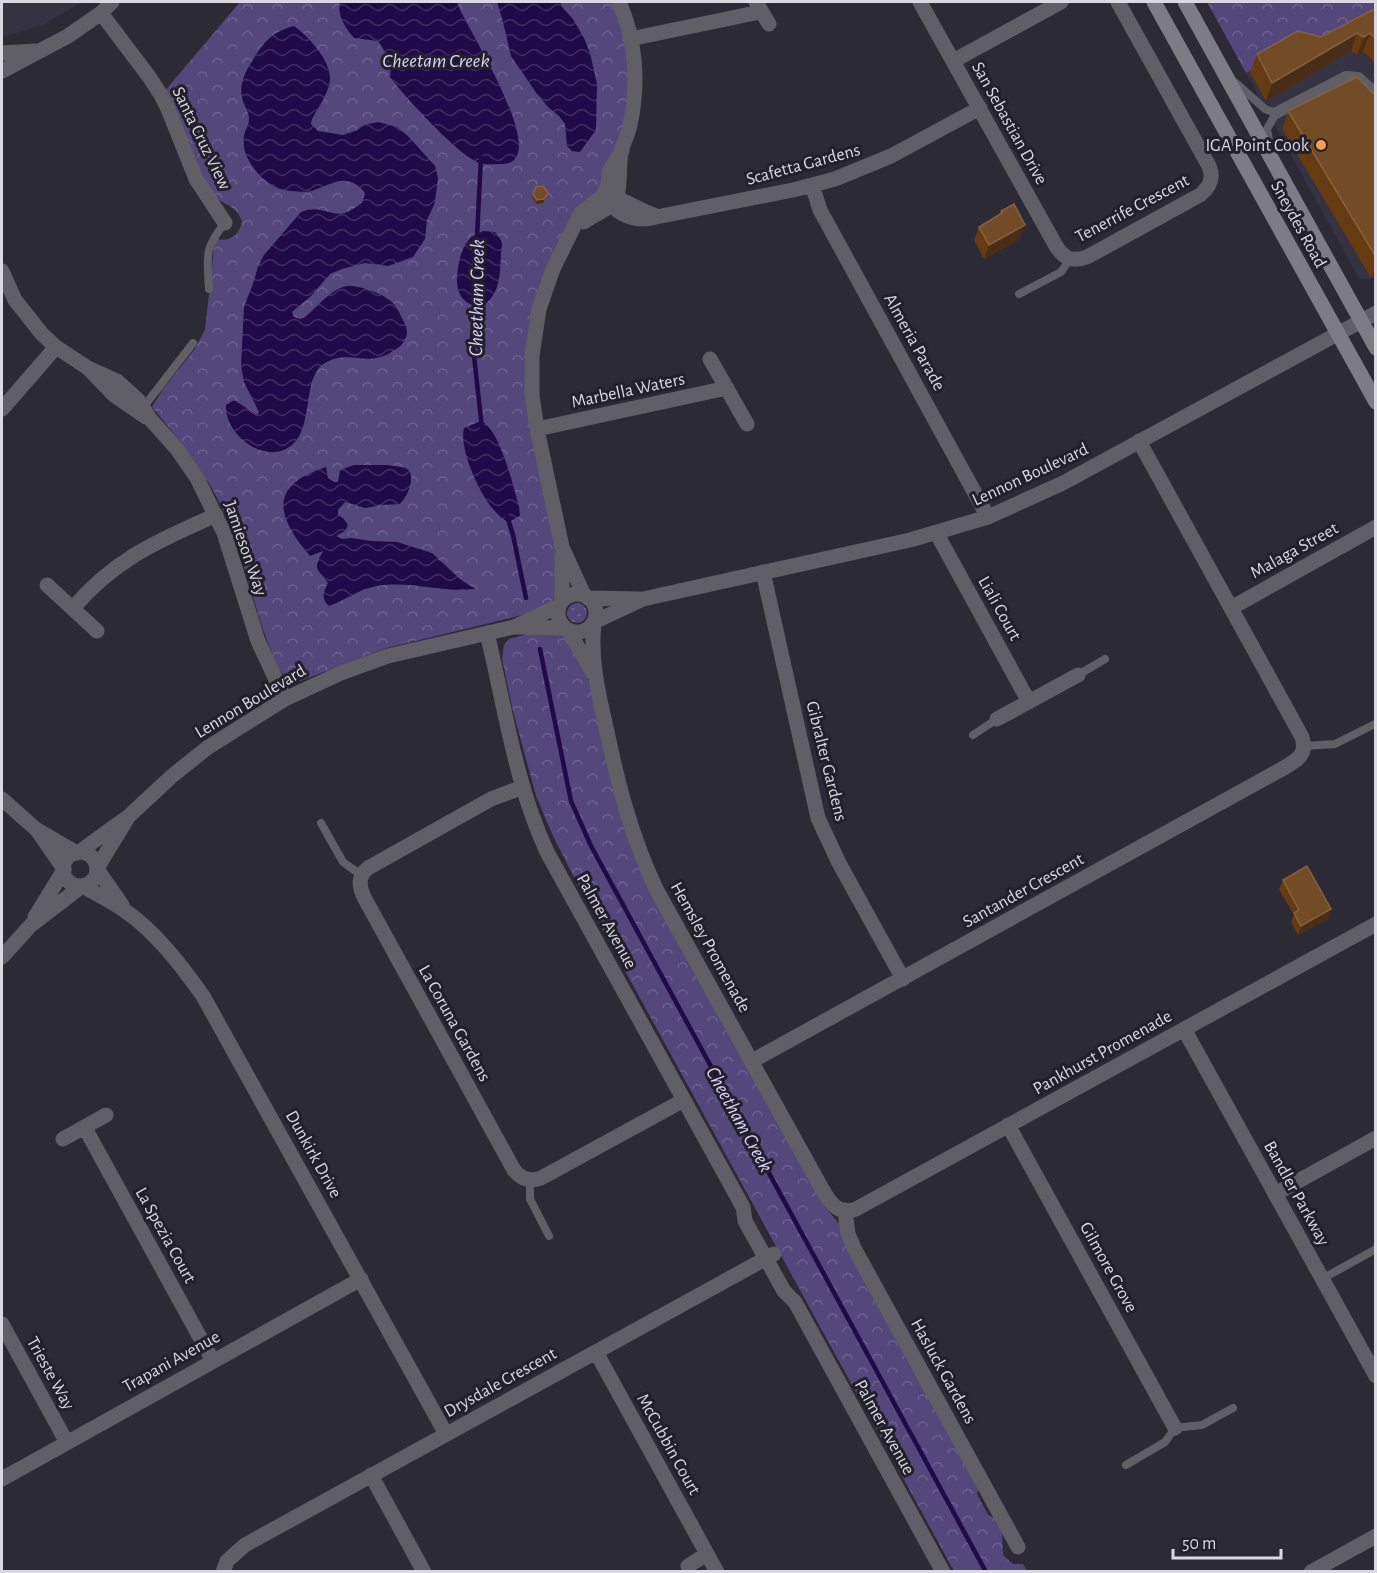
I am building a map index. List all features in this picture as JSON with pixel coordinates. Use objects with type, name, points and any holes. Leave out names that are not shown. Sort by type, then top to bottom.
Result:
[{"type":"main road","name":"Sneydes Road","points":[[1154,2],[1376,402]]},
{"type":"main road","name":"Sneydes Road","points":[[1185,2],[1376,348]]},
{"type":"street","points":[[2,71],[69,36],[112,2]]},
{"type":"street","points":[[562,547],[586,596],[596,608],[594,623],[581,632],[566,629],[558,619],[561,603],[562,547],[537,429],[531,375],[534,335],[546,286],[580,214],[610,199],[609,171],[622,151],[630,125],[635,70],[630,39],[619,2]]},
{"type":"street","name":"San Sebastian Drive","points":[[920,2],[1059,252],[1070,259]]},
{"type":"street","points":[[953,61],[1061,2]]},
{"type":"street","name":"Tenerrife Crescent","points":[[1070,259],[1078,260],[1087,257],[1200,195],[1210,185],[1211,170],[1118,2]]},
{"type":"street","points":[[630,39],[761,12]]},
{"type":"street","name":"Santa Cruz View","points":[[100,13],[161,95],[196,179],[225,223]]},
{"type":"street","points":[[2,53],[38,51]]},
{"type":"street","points":[[1276,113],[1346,77],[1358,78],[1376,94]]},
{"type":"street","name":"Scafetta Gardens","points":[[610,199],[623,215],[638,219],[660,217],[812,185],[854,172],[891,156],[980,108]]},
{"type":"street","name":"Almeria Parade","points":[[812,185],[820,210],[988,518]]},
{"type":"street","name":"Jamieson Way","points":[[2,271],[8,288],[22,311],[56,347],[88,368],[117,381],[187,464],[216,515],[229,547],[243,599],[258,641],[285,699]]},
{"type":"street","name":"Lennon Boulevard","points":[[594,623],[643,599],[937,534],[988,518],[1039,495],[1376,313]]},
{"type":"street","points":[[2,409],[56,347]]},
{"type":"street","points":[[710,358],[747,424]]},
{"type":"street","name":"Marbella Waters","points":[[537,429],[727,388]]},
{"type":"street","points":[[1139,441],[1302,737],[1304,746]]},
{"type":"street","points":[[73,608],[99,580],[130,556],[216,515]]},
{"type":"street","name":"Malaga Street","points":[[1231,608],[1376,527]]},
{"type":"street","name":"Liali Court","points":[[937,534],[1029,702]]},
{"type":"street","name":"Gibralter Gardens","points":[[763,572],[818,818],[839,863],[903,979]]},
{"type":"street","points":[[47,585],[97,631]]},
{"type":"street","points":[[561,603],[573,594],[586,596]]},
{"type":"street","name":"Lennon Boulevard","points":[[586,596],[643,599]]},
{"type":"street","name":"Lennon Boulevard","points":[[78,852],[129,816],[172,776],[207,748],[285,699],[341,673],[388,656],[514,627],[561,603]]},
{"type":"street","name":"Hemsley Promenade","points":[[594,623],[592,644],[594,676],[625,810],[640,854],[656,889],[828,1200],[834,1207],[845,1210]]},
{"type":"street","name":"Lennon Boulevard","points":[[514,627],[566,629]]},
{"type":"street","name":"Hemsley Promenade","points":[[566,629],[594,676]]},
{"type":"street","name":"Palmer Avenue","points":[[487,633],[523,787],[537,830],[743,1207],[751,1213],[770,1256],[792,1287],[795,1302],[943,1572]]},
{"type":"street","points":[[997,719],[1078,675]]},
{"type":"street","name":"Santander Crescent","points":[[752,1061],[1282,770],[1300,757],[1304,746]]},
{"type":"street","points":[[361,875],[374,864],[491,799],[523,787]]},
{"type":"street","points":[[2,799],[36,830],[64,869],[70,882],[83,886]]},
{"type":"street","name":"Lennon Boulevard","points":[[97,869],[129,816]]},
{"type":"street","points":[[2,957],[31,925],[93,880],[97,869],[90,855],[78,852],[36,830]]},
{"type":"street","points":[[31,925],[69,857],[78,852]]},
{"type":"street","name":"Dunkirk Drive","points":[[97,869],[125,910],[165,947],[203,996],[446,1434]]},
{"type":"street","name":"La Coruna Gardens","points":[[361,875],[360,887],[365,899],[514,1170],[521,1178],[530,1180]]},
{"type":"street","name":"Dunkirk Drive","points":[[83,886],[125,910]]},
{"type":"street","name":"Pankhurst Promenade","points":[[845,1210],[856,1209],[1376,924]]},
{"type":"street","name":"Bandler Parkway","points":[[1184,1029],[1376,1376]]},
{"type":"street","points":[[530,1180],[541,1178],[684,1100]]},
{"type":"street","points":[[63,1139],[106,1115]]},
{"type":"street","name":"Gilmore Grove","points":[[1008,1125],[1175,1428]]},
{"type":"street","name":"La Spezia Court","points":[[84,1128],[213,1360]]},
{"type":"street","points":[[1275,1194],[1376,1138]]},
{"type":"street","name":"Hasluck Gardens","points":[[845,1210],[848,1234],[854,1248],[1018,1547]]},
{"type":"street","name":"Drysdale Crescent","points":[[219,1567],[245,1545],[770,1256]]},
{"type":"street","name":"Trapani Avenue","points":[[2,1479],[361,1279]]},
{"type":"street","name":"Trieste Way","points":[[2,1324],[66,1442]]},
{"type":"street","name":"McCubbin Court","points":[[596,1352],[717,1572]]},
{"type":"street","points":[[371,1475],[424,1572]]},
{"type":"street","points":[[1311,1572],[1376,1536]]},
{"type":"street","points":[[688,1566],[707,1554]]},
{"type":"lane","points":[[1222,70],[1265,110],[1276,113],[1267,129],[1273,162]]},
{"type":"lane","name":"Santa Cruz View","points":[[209,289],[208,250],[210,243],[225,223]]},
{"type":"lane","name":"Tenerrife Crescent","points":[[1019,294],[1061,272],[1070,259]]},
{"type":"lane","points":[[145,413],[193,343]]},
{"type":"lane","points":[[1078,675],[1105,659]]},
{"type":"lane","points":[[973,735],[997,719]]},
{"type":"lane","points":[[1304,746],[1335,744],[1375,724]]},
{"type":"lane","points":[[321,823],[343,862],[361,875]]},
{"type":"lane","points":[[530,1180],[530,1199],[549,1236]]},
{"type":"lane","points":[[1322,1279],[1376,1249]]},
{"type":"lane","points":[[1126,1465],[1166,1442],[1175,1428],[1197,1427],[1233,1408]]},
{"type":"shaded area","points":[[2,2],[82,2],[43,25],[6,36],[2,35]]},
{"type":"shaded area","points":[[1375,21],[1375,277],[1368,280],[1359,278],[1246,73],[1291,48]]},
{"type":"green space","points":[[240,2],[612,2],[624,37],[628,65],[628,106],[615,155],[528,340],[557,549],[555,598],[550,604],[526,614],[387,648],[300,681],[285,677],[276,663],[259,618],[236,541],[215,493],[186,449],[152,407],[163,389],[194,350],[205,330],[215,239],[225,240],[233,237],[239,231],[242,221],[236,211],[210,192],[164,92]]},
{"type":"green space","points":[[1207,2],[1375,2],[1375,21],[1291,48],[1246,73]]},
{"type":"green space","points":[[577,603],[584,606],[587,613],[584,620],[577,623],[570,620],[567,613],[570,606]]},
{"type":"green space","points":[[532,633],[560,634],[566,637],[586,672],[652,892],[826,1208],[840,1225],[979,1488],[977,1494],[988,1515],[995,1518],[1002,1532],[1003,1555],[1013,1564],[1023,1564],[1027,1571],[954,1571],[578,885],[536,796],[513,711],[502,659],[504,645],[509,639]]},
{"type":"water","name":"Cheetam Creek","points":[[340,2],[457,2],[502,90],[513,118],[519,142],[516,158],[501,164],[481,164],[458,149],[419,111],[390,77],[389,62],[378,41],[354,38],[341,17]]},
{"type":"water","points":[[497,2],[560,2],[584,38],[597,84],[596,130],[580,152],[572,151],[567,146],[565,124],[537,94],[511,56]]},
{"type":"water","points":[[294,26],[318,49],[329,72],[328,90],[311,124],[318,131],[343,135],[363,125],[378,122],[397,127],[435,166],[438,178],[434,205],[427,220],[425,239],[413,257],[388,266],[365,263],[330,274],[311,296],[292,312],[294,317],[304,318],[336,290],[348,286],[366,289],[386,297],[397,307],[407,330],[403,343],[381,357],[365,359],[350,357],[325,363],[313,378],[299,437],[292,445],[281,451],[270,452],[259,450],[239,436],[227,416],[226,405],[234,400],[257,415],[259,412],[244,382],[241,366],[244,307],[258,266],[264,255],[301,212],[314,209],[345,213],[362,203],[365,193],[359,186],[346,181],[309,192],[280,189],[260,175],[245,152],[244,136],[249,119],[241,93],[245,75],[255,56],[268,39]]},
{"type":"water","points":[[483,231],[495,232],[501,241],[500,267],[493,295],[483,305],[476,306],[461,296],[457,284],[457,271],[465,245],[474,235]]},
{"type":"water","points":[[481,421],[488,426],[500,446],[519,506],[520,516],[509,522],[500,517],[483,495],[465,451],[464,428]]},
{"type":"water","points":[[354,465],[388,465],[406,468],[411,476],[410,485],[400,504],[365,508],[345,502],[338,510],[338,515],[348,525],[345,531],[336,536],[342,539],[397,542],[432,553],[460,579],[475,589],[463,590],[402,584],[377,586],[329,606],[324,595],[328,583],[317,568],[323,551],[310,556],[290,528],[283,504],[286,493],[294,483],[307,475],[326,467],[328,478],[338,482],[340,470]]},
{"type":"building","points":[[1376,8],[1376,39],[1370,33],[1364,37],[1357,33],[1272,83],[1257,54],[1298,31],[1321,37]]},
{"type":"building","points":[[1357,77],[1376,96],[1376,257],[1288,111]]},
{"type":"building","points":[[543,186],[548,193],[544,199],[537,200],[533,194],[536,187]]},
{"type":"building","points":[[1014,204],[1025,225],[989,245],[979,227]]},
{"type":"building","points":[[1307,866],[1331,909],[1301,926],[1294,913],[1299,910],[1283,880]]},
{"type":"waterway","name":"Cheetham Creek","points":[[477,236],[481,158]]},
{"type":"waterway","name":"Cheetham Creek","points":[[475,302],[472,338],[482,428]]},
{"type":"waterway","name":"Cheetham Creek","points":[[507,516],[526,598]]},
{"type":"waterway","name":"Cheetham Creek","points":[[540,649],[571,801],[591,846],[986,1572]]},
{"type":"place","name":"IGA Point Cook","points":[[1321,145]]}]
